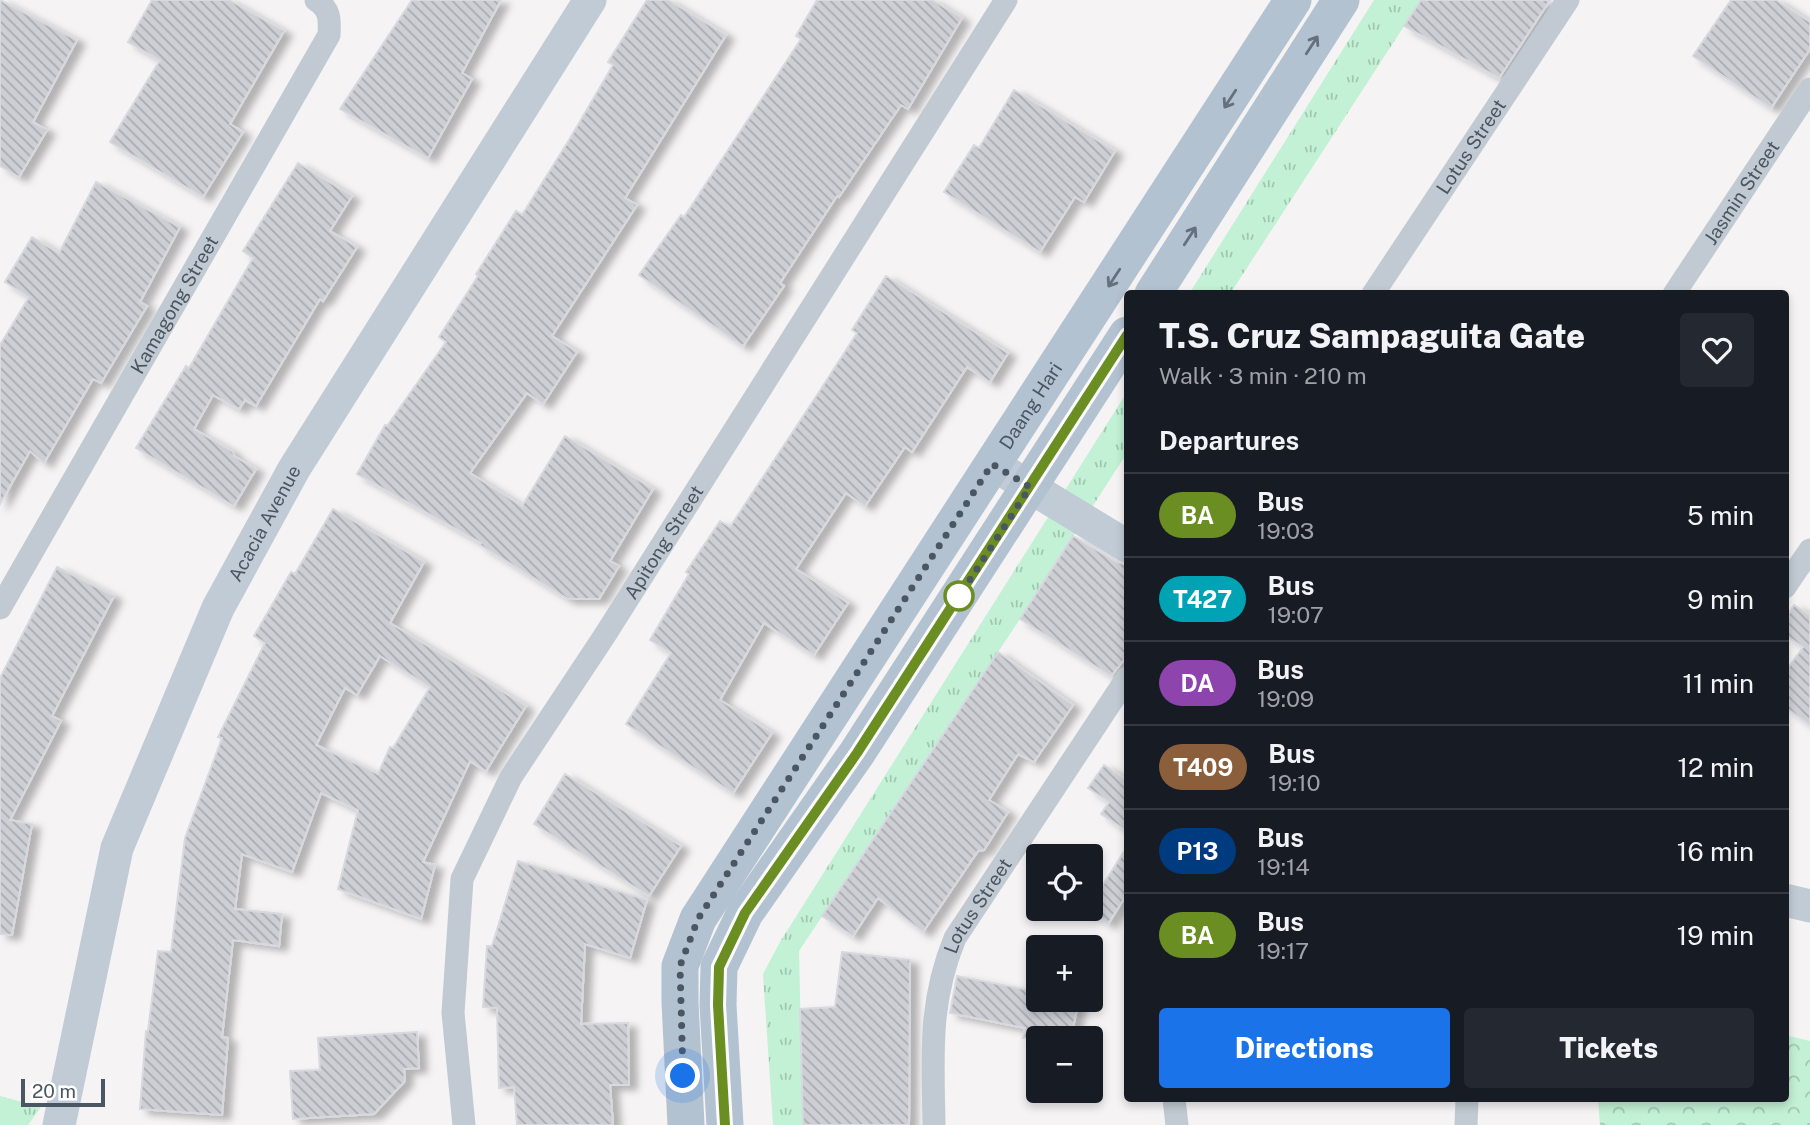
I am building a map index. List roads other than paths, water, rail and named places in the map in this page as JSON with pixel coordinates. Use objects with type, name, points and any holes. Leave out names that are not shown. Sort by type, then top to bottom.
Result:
[{"type":"main road","name":"Daang Hari","points":[[686,1125],[680,966],[698,919],[1293,0]]},
{"type":"main road","points":[[1156,290],[1341,0]]},
{"type":"main road","points":[[725,1125],[718,1005],[719,967],[745,913],[857,753],[1124,340]]},
{"type":"street","name":"Kamagong Street","points":[[0,608],[329,35],[330,17],[324,5],[316,0]]},
{"type":"street","name":"Acacia Avenue","points":[[66,1117],[117,848],[218,608],[294,469],[590,0]]},
{"type":"street","name":"Lotus Street","points":[[1376,290],[1568,0]]},
{"type":"street","name":"Apitong Street","points":[[464,1125],[453,1013],[463,878],[511,777],[612,623],[1002,1]]},
{"type":"street","name":"Jasmin Street","points":[[1677,290],[1810,89]]},
{"type":"street","points":[[992,464],[1124,544]]},
{"type":"street","points":[[1789,581],[1810,550]]},
{"type":"street","name":"Lotus Street","points":[[934,1125],[933,1028],[945,962],[955,938],[1124,683]]},
{"type":"street","points":[[1789,901],[1810,906]]},
{"type":"street","points":[[1174,1102],[1177,1125]]},
{"type":"street","points":[[1466,1125],[1467,1102]]}]
